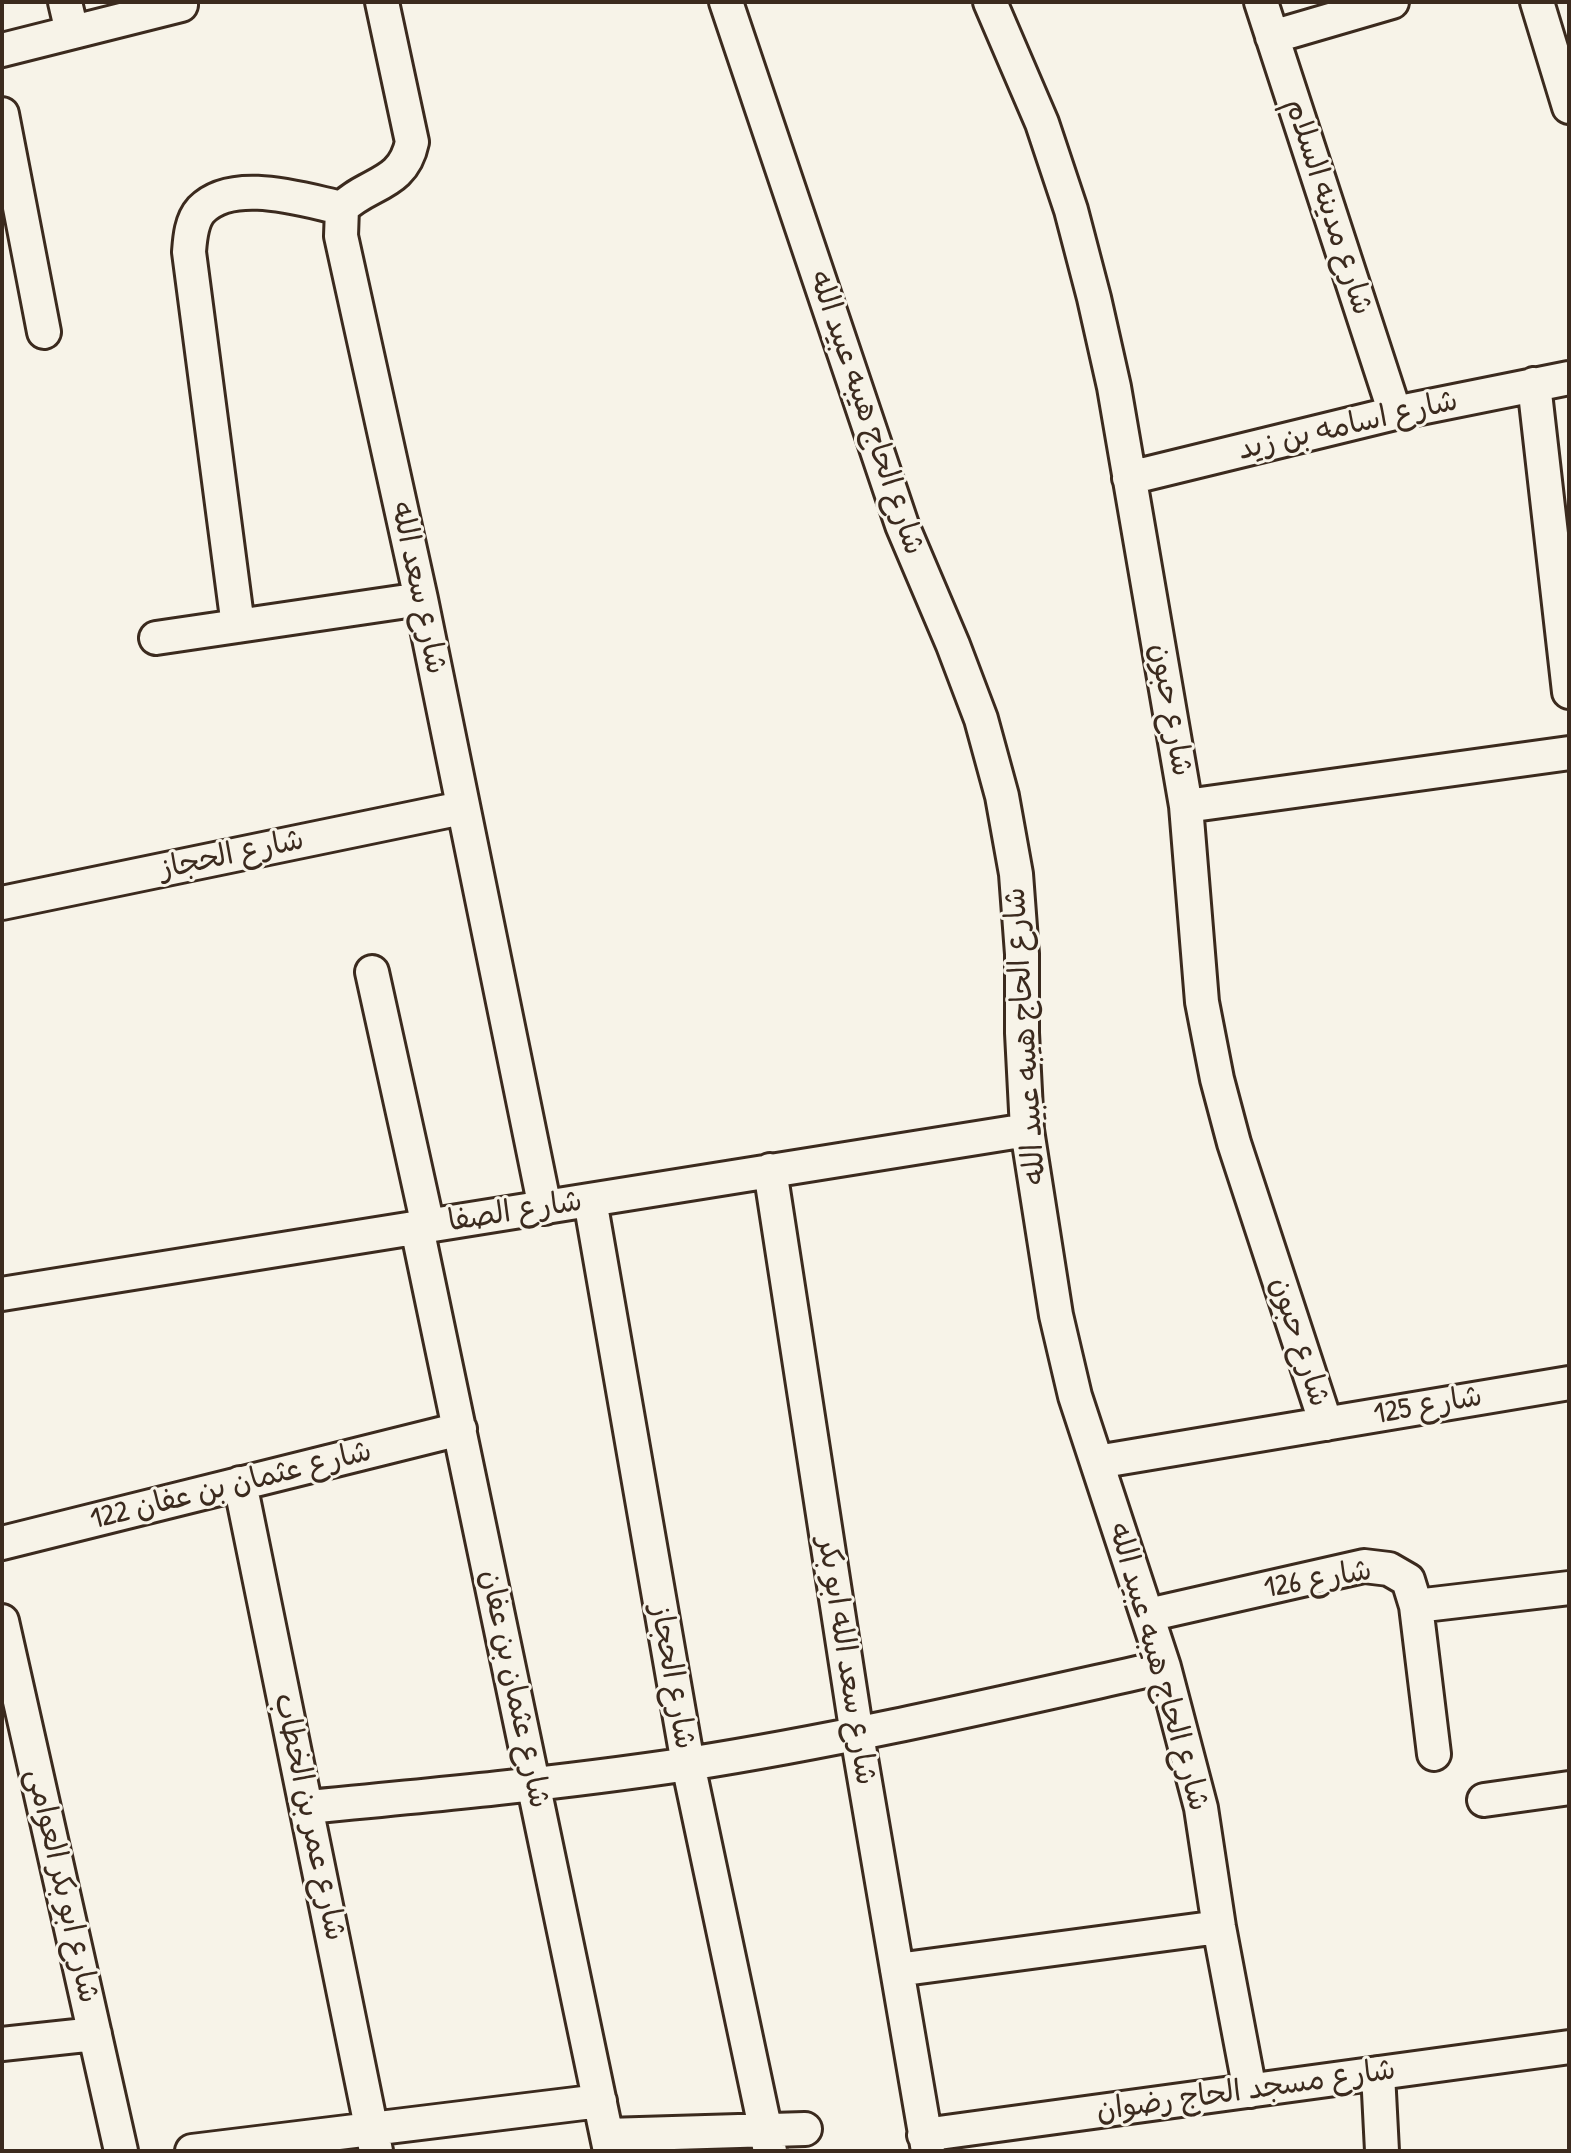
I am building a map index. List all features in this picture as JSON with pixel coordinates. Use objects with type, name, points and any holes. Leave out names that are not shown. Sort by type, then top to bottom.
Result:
[{"type":"street","points":[[238,626],[189,252],[191,231],[200,211],[224,196],[254,193],[285,196],[342,208],[353,197],[386,183],[409,155],[412,142],[382,2]]},
{"type":"street","name":"شارع الحاج هيبه عبيد الله","points":[[726,2],[902,525],[981,719],[1002,796],[1016,874],[1022,954],[1027,1130],[1056,1315],[1075,1396],[1164,1667],[1201,1808],[1219,1927],[1250,2091]]},
{"type":"street","name":"شارع حبون","points":[[990,2],[1042,123],[1071,210],[1111,373],[1186,806],[1202,1002],[1217,1079],[1234,1143],[1326,1424]]},
{"type":"street","name":"شارع مدينه السلام","points":[[1261,2],[1395,413]]},
{"type":"street","points":[[1272,37],[1392,2]]},
{"type":"street","points":[[1537,2],[1569,107]]},
{"type":"street","points":[[2,50],[69,17],[181,5]]},
{"type":"street","points":[[2,114],[44,332]]},
{"type":"street","name":"شارع سعد الله","points":[[342,208],[341,236],[421,599],[545,1208]]},
{"type":"street","name":"شارع اسامه بن زيد","points":[[1129,478],[1395,413],[1569,378]]},
{"type":"street","points":[[1534,384],[1569,692]]},
{"type":"street","points":[[156,638],[421,599]]},
{"type":"street","points":[[1186,806],[1569,753]]},
{"type":"street","name":"شارع الحجاز","points":[[2,903],[462,808]]},
{"type":"street","name":"شارع عثمان بن عفان","points":[[372,972],[460,1429],[609,2143]]},
{"type":"street","name":"شارع الصفا","points":[[2,1294],[1027,1130]]},
{"type":"street","name":"شارع سعد الله ابو بكر","points":[[770,1170],[857,1735],[926,2143]]},
{"type":"street","name":"شارع الحجاز","points":[[590,1200],[688,1764],[768,2141]]},
{"type":"street","name":"شارع 125","points":[[1097,1462],[1569,1383]]},
{"type":"street","name":"شارع عثمان بن عفان 122","points":[[2,1543],[460,1429]]},
{"type":"street","name":"شارع عمر بن الخطاب","points":[[240,1483],[375,2140]]},
{"type":"street","name":"شارع 126","points":[[1148,1615],[1364,1566],[1389,1569],[1408,1580],[1416,1606],[1434,1754]]},
{"type":"street","points":[[1416,1606],[1569,1588]]},
{"type":"street","name":"شارع ابو بكر العوامى","points":[[3,1629],[121,2151]]},
{"type":"street","points":[[307,1807],[533,1785],[688,1764],[857,1735],[1164,1667]]},
{"type":"street","points":[[1484,1800],[1569,1788]]},
{"type":"street","points":[[897,1970],[1219,1927]]},
{"type":"street","points":[[2,2044],[95,2034]]},
{"type":"street","name":"شارع مسجد الحاج رضوان","points":[[926,2143],[1250,2091],[1569,2047]]},
{"type":"street","points":[[1378,2073],[1382,2151]]},
{"type":"street","points":[[192,2151],[375,2140],[600,2101]]},
{"type":"street","points":[[609,2143],[768,2141],[805,2129]]}]
